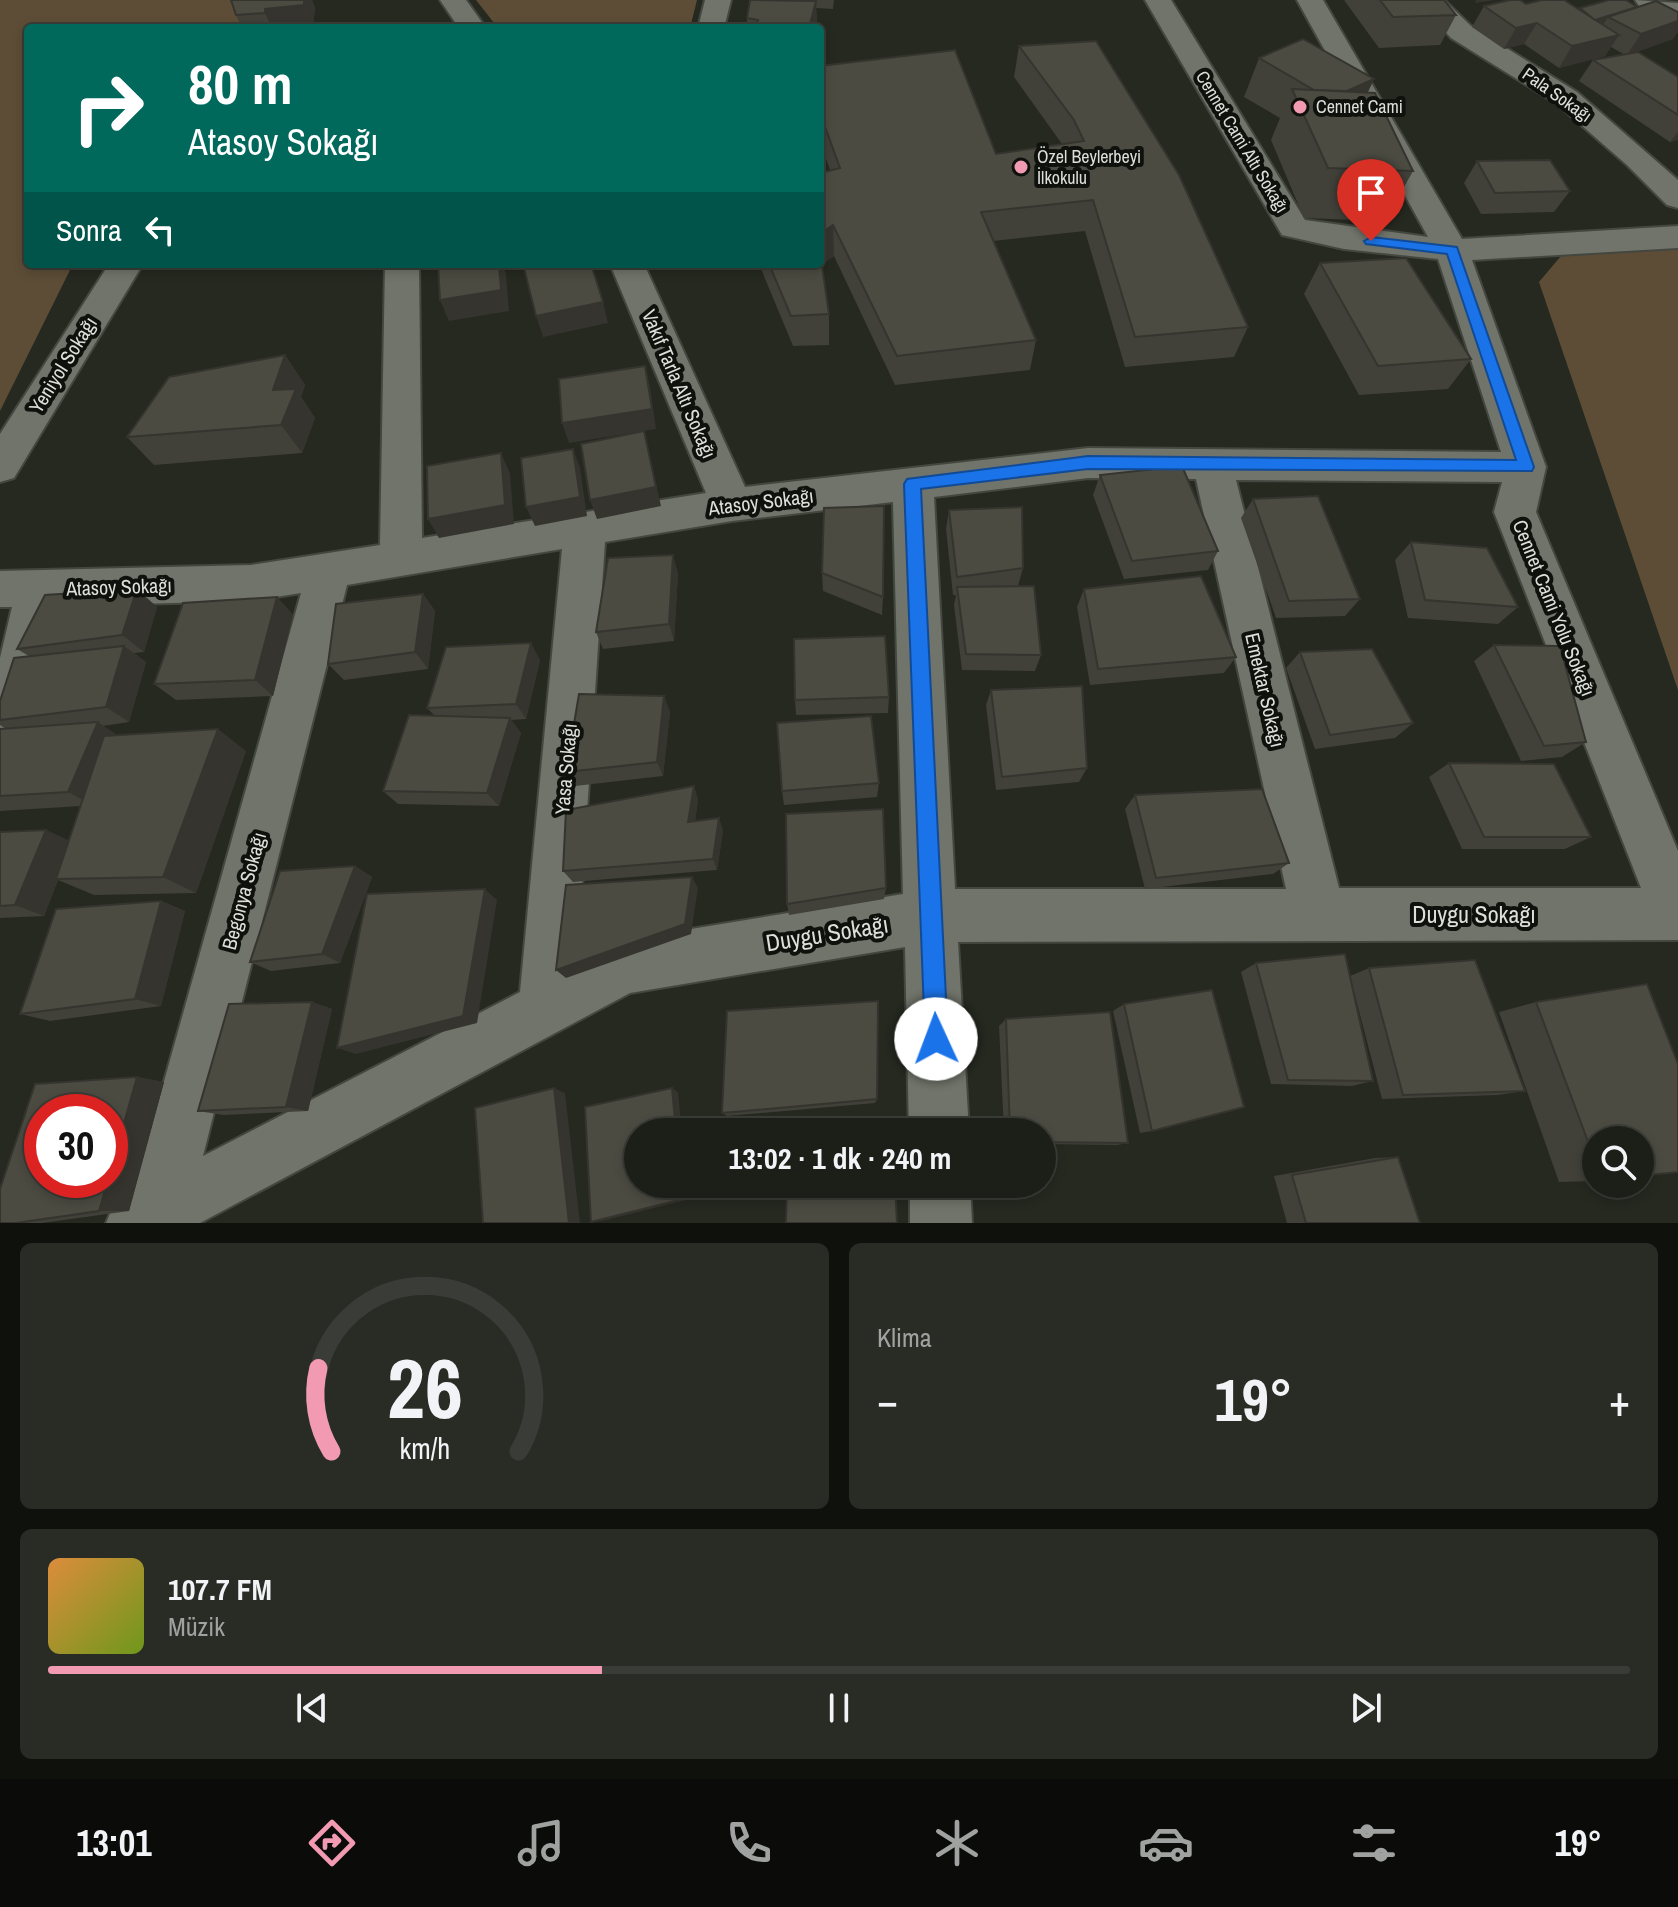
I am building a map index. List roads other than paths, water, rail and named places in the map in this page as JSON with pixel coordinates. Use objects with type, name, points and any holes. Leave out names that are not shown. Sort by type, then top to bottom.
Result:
[{"type":"street","points":[[453,0],[470,24]]},
{"type":"street","points":[[712,24],[718,0]]},
{"type":"street","name":"Cennet Cami Altı Sokağı","points":[[1158,0],[1294,228],[1344,238],[1452,250]]},
{"type":"street","points":[[1310,0],[1452,250],[1526,467]]},
{"type":"street","name":"Pala Sokağı","points":[[1429,0],[1461,32],[1567,98],[1638,158],[1678,198]]},
{"type":"street","points":[[1648,0],[1678,12]]},
{"type":"street","points":[[1452,250],[1678,237]]},
{"type":"street","name":"Yeniyol Sokağı","points":[[0,467],[124,268]]},
{"type":"street","points":[[401,558],[402,268]]},
{"type":"street","name":"Vakıf Tarla Altı Sokağı","points":[[629,268],[732,505]]},
{"type":"street","name":"Atasoy Sokağı","points":[[19,589],[251,583],[732,505],[1088,463],[1526,467]]},
{"type":"street","name":"Emektar Sokağı","points":[[1212,464],[1319,916]]},
{"type":"street","name":"Cennet Cami Yolu Sokağı","points":[[1526,467],[1515,512],[1678,914]]},
{"type":"street","points":[[913,484],[938,1118]]},
{"type":"street","name":"Yasa Sokağı","points":[[546,1009],[585,529]]},
{"type":"street","name":"Begonya Sokağı","points":[[147,1217],[329,570]]},
{"type":"street","points":[[0,759],[19,589]]},
{"type":"street","name":"Duygu Sokağı","points":[[147,1217],[624,967],[931,916],[1678,914]]},
{"type":"street","points":[[940,1198],[941,1223]]},
{"type":"place","name":"Cennet Cami","points":[[1300,107]]},
{"type":"place","name":"Özel Beylerbeyi İlkokulu","points":[[1021,167]]}]
